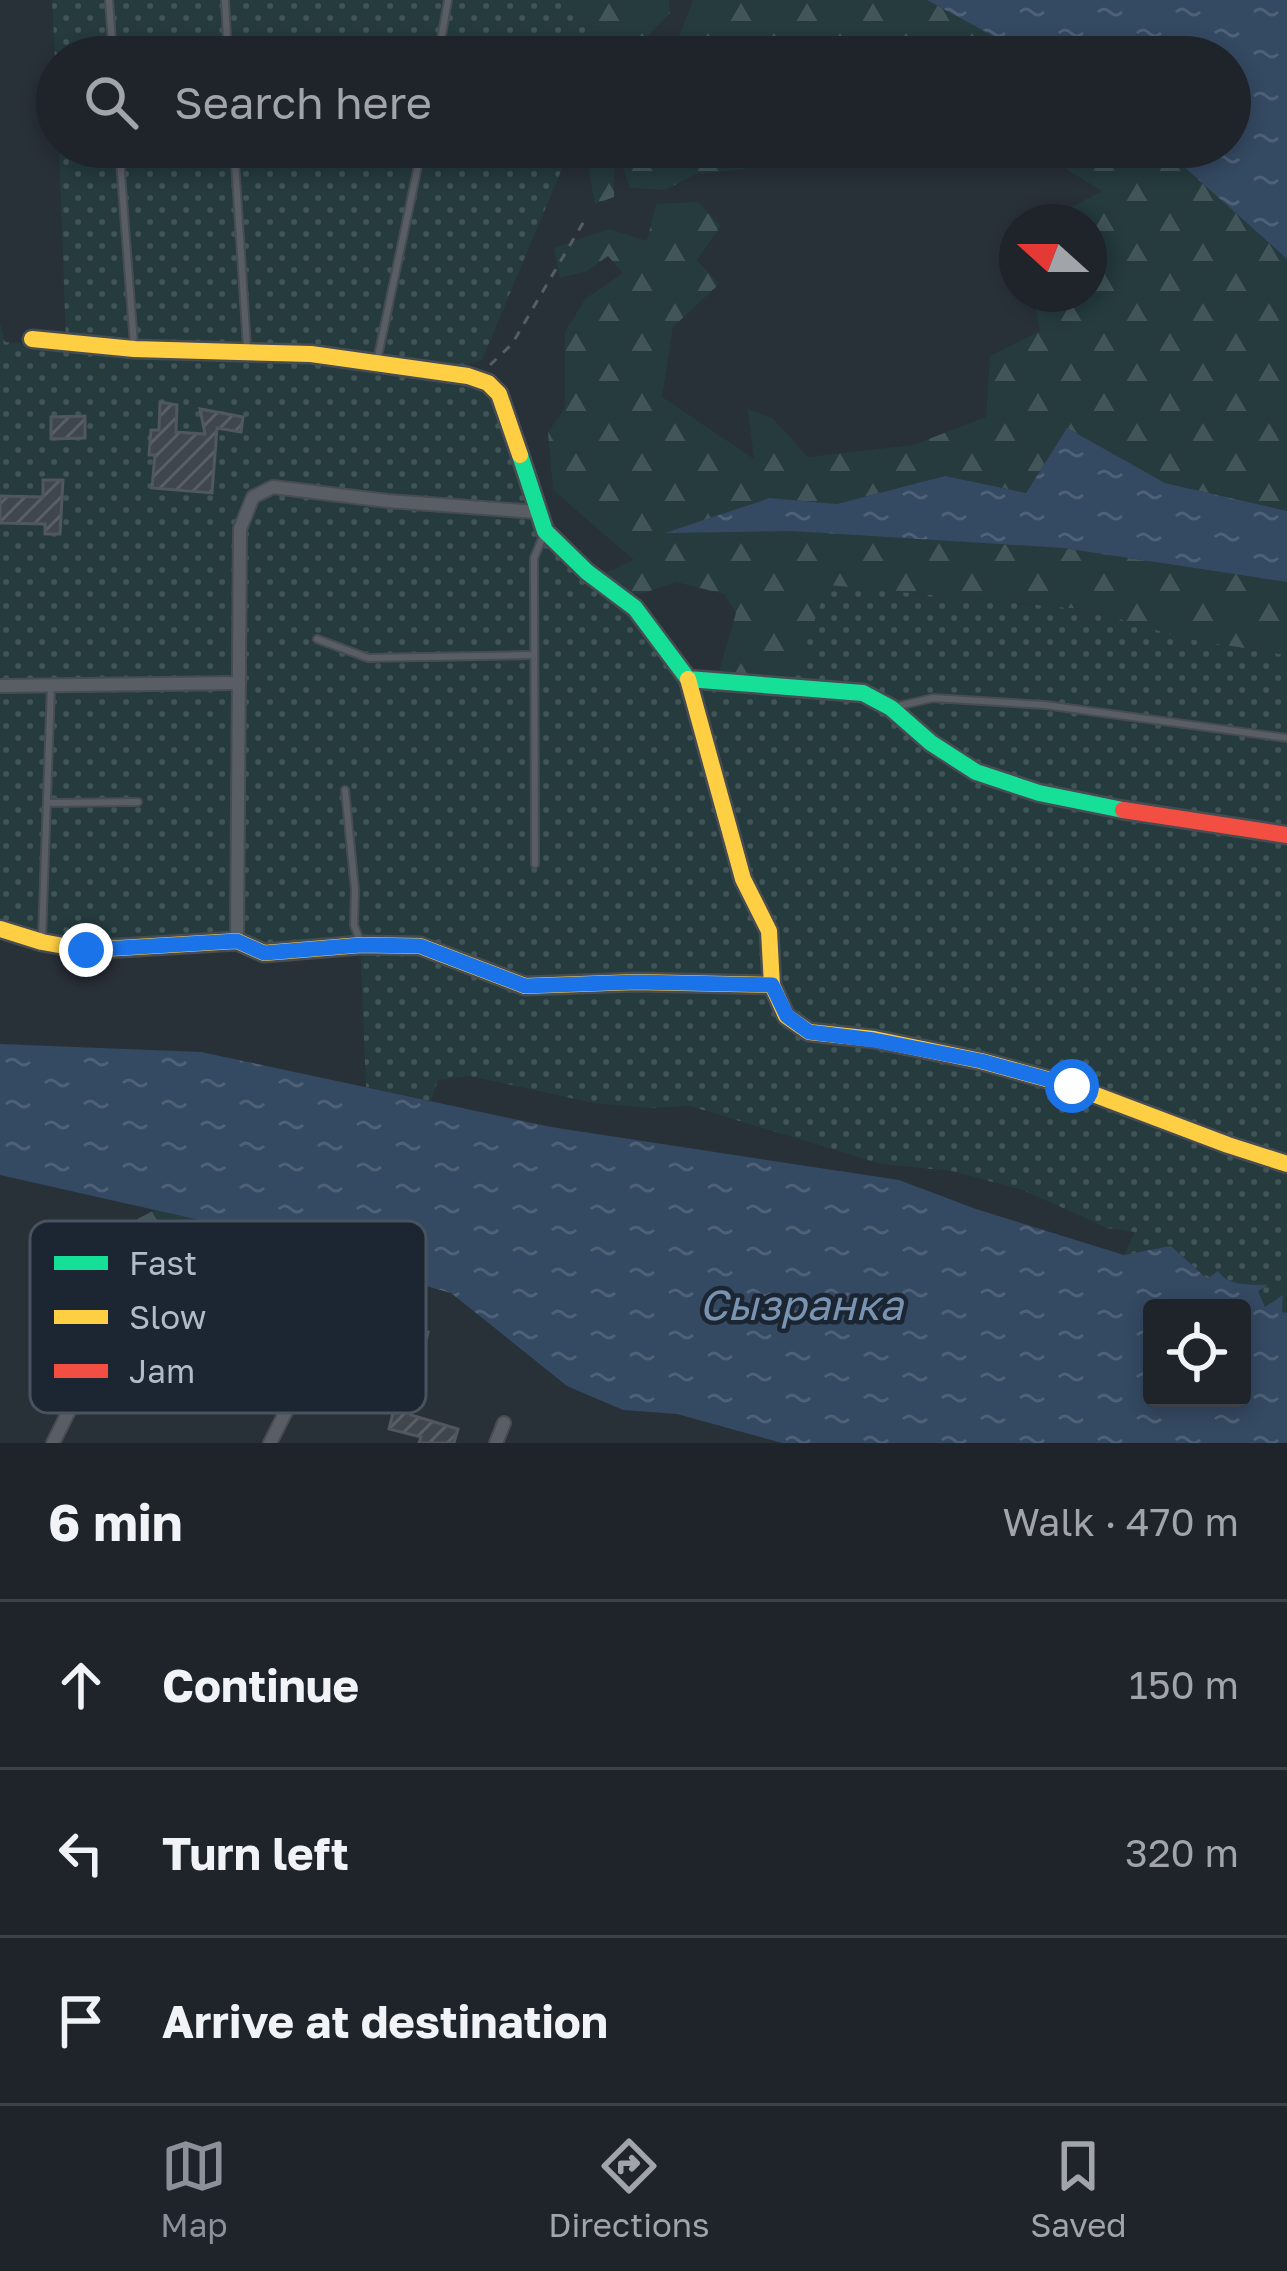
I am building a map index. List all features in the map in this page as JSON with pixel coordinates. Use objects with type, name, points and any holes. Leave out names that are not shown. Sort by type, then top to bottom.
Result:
[{"type":"street","points":[[32,339],[134,349],[311,354],[488,382],[499,394],[545,531],[587,572],[635,608],[688,679],[743,879],[769,931],[772,985],[787,1016],[809,1032],[981,1061],[1072,1086],[1287,1164]]},
{"type":"street","points":[[237,941],[240,529],[253,497],[273,487],[537,512]]},
{"type":"street","points":[[688,679],[863,693],[891,708],[931,743],[976,772],[1005,782],[1124,810],[1287,835]]},
{"type":"street","points":[[0,686],[239,683]]},
{"type":"street","points":[[0,929],[86,950],[237,941],[264,953],[361,945],[420,946],[525,986],[772,985]]},
{"type":"street","points":[[53,1443],[68,1413]]},
{"type":"street","points":[[271,1443],[286,1413]]},
{"type":"street","points":[[496,1443],[504,1423]]},
{"type":"lane","points":[[109,0],[112,36]]},
{"type":"lane","points":[[225,0],[228,36]]},
{"type":"lane","points":[[442,36],[448,0]]},
{"type":"lane","points":[[121,168],[134,349]]},
{"type":"lane","points":[[235,168],[248,351]]},
{"type":"lane","points":[[376,364],[418,168]]},
{"type":"lane","points":[[535,863],[534,558],[545,531]]},
{"type":"lane","points":[[317,639],[368,658],[534,655]]},
{"type":"lane","points":[[42,941],[51,685]]},
{"type":"lane","points":[[891,708],[933,698],[1045,705],[1287,738]]},
{"type":"lane","points":[[345,790],[354,925],[361,945]]},
{"type":"lane","points":[[47,802],[138,802]]},
{"type":"path","points":[[475,378],[512,344],[587,216]]},
{"type":"green space","points":[[52,0],[569,0],[593,31],[592,36],[54,36]]},
{"type":"green space","points":[[569,0],[669,0],[670,13],[648,36],[592,36],[593,31]]},
{"type":"green space","points":[[693,0],[927,0],[993,36],[679,36]]},
{"type":"green space","points":[[60,168],[562,168],[482,360],[450,371],[488,383],[540,522],[635,608],[688,679],[789,687],[827,585],[1091,610],[1183,638],[1287,655],[1287,1313],[1282,1313],[1282,1296],[1265,1307],[1257,1291],[1265,1285],[1207,1279],[1171,1246],[1124,1255],[1135,1232],[1107,1228],[1023,1190],[952,1171],[881,1164],[690,1106],[593,1103],[470,1076],[438,1080],[431,1101],[366,1087],[360,945],[264,953],[237,941],[86,950],[0,929],[0,323],[5,342],[66,346]]},
{"type":"green space","points":[[588,168],[614,168],[614,197],[595,204]]},
{"type":"green space","points":[[623,168],[745,168],[696,174],[665,190],[630,188]]},
{"type":"green space","points":[[1064,168],[1185,168],[1287,259],[1287,511],[1165,483],[1067,428],[1026,493],[945,476],[837,504],[770,498],[670,532],[791,531],[1063,548],[1287,582],[1287,655],[1182,638],[1091,610],[828,585],[793,678],[719,672],[736,613],[724,594],[676,582],[641,594],[615,592],[603,574],[634,560],[553,490],[548,432],[565,408],[565,332],[585,299],[623,273],[608,256],[587,271],[560,278],[554,248],[609,229],[647,241],[656,204],[698,202],[721,226],[697,260],[719,284],[673,327],[662,397],[754,459],[748,409],[773,419],[808,457],[913,445],[986,417],[990,356],[1040,331],[1036,312],[1107,312],[1107,204],[1078,204],[1102,191]]},
{"type":"green space","points":[[155,1210],[195,1219],[194,1221],[133,1221]]},
{"type":"water","points":[[927,0],[1287,0],[1287,259],[1185,168],[1251,168],[1251,36],[993,36]]},
{"type":"water","points":[[1067,428],[1165,483],[1287,511],[1287,582],[1063,548],[791,531],[665,533],[770,498],[837,504],[945,476],[1026,493]]},
{"type":"water","name":"Сызранка","points":[[0,1044],[201,1052],[551,1127],[899,1180],[1124,1255],[1171,1246],[1207,1279],[1218,1271],[1234,1282],[1268,1285],[1258,1291],[1265,1307],[1283,1295],[1287,1443],[782,1443],[677,1414],[623,1410],[567,1386],[451,1293],[426,1286],[426,1221],[204,1221],[0,1175]]},
{"type":"building","points":[[160,402],[177,405],[176,432],[205,434],[200,409],[243,417],[241,432],[217,428],[212,493],[152,488],[151,430],[159,430]]},
{"type":"building","points":[[85,416],[85,438],[51,439],[51,417]]},
{"type":"building","points":[[43,480],[63,480],[60,534],[45,534],[45,524],[0,523],[0,496],[43,497]]},
{"type":"building","points":[[393,1413],[411,1413],[458,1429],[454,1443],[419,1443],[421,1437],[389,1429]]},
{"type":"traffic: fast","points":[[520,455],[545,531],[587,572],[635,608],[688,679],[863,693],[891,708],[931,743],[976,772],[1039,793],[1123,810]]},
{"type":"traffic: slow","points":[[32,339],[134,349],[311,354],[468,376],[488,383],[499,394],[520,455]]},
{"type":"traffic: slow","points":[[688,679],[743,879],[769,931],[772,985],[786,1016],[809,1032],[874,1039],[1072,1086],[1287,1164]]},
{"type":"traffic: slow","points":[[0,929],[86,950],[237,941],[264,953],[361,945],[420,946],[525,986],[772,985]]},
{"type":"traffic: jam","points":[[1123,810],[1287,835]]},
{"type":"route","points":[[86,950],[237,941],[264,953],[361,945],[420,946],[525,986],[772,985],[787,1016],[809,1032],[981,1061],[1072,1086]]}]
